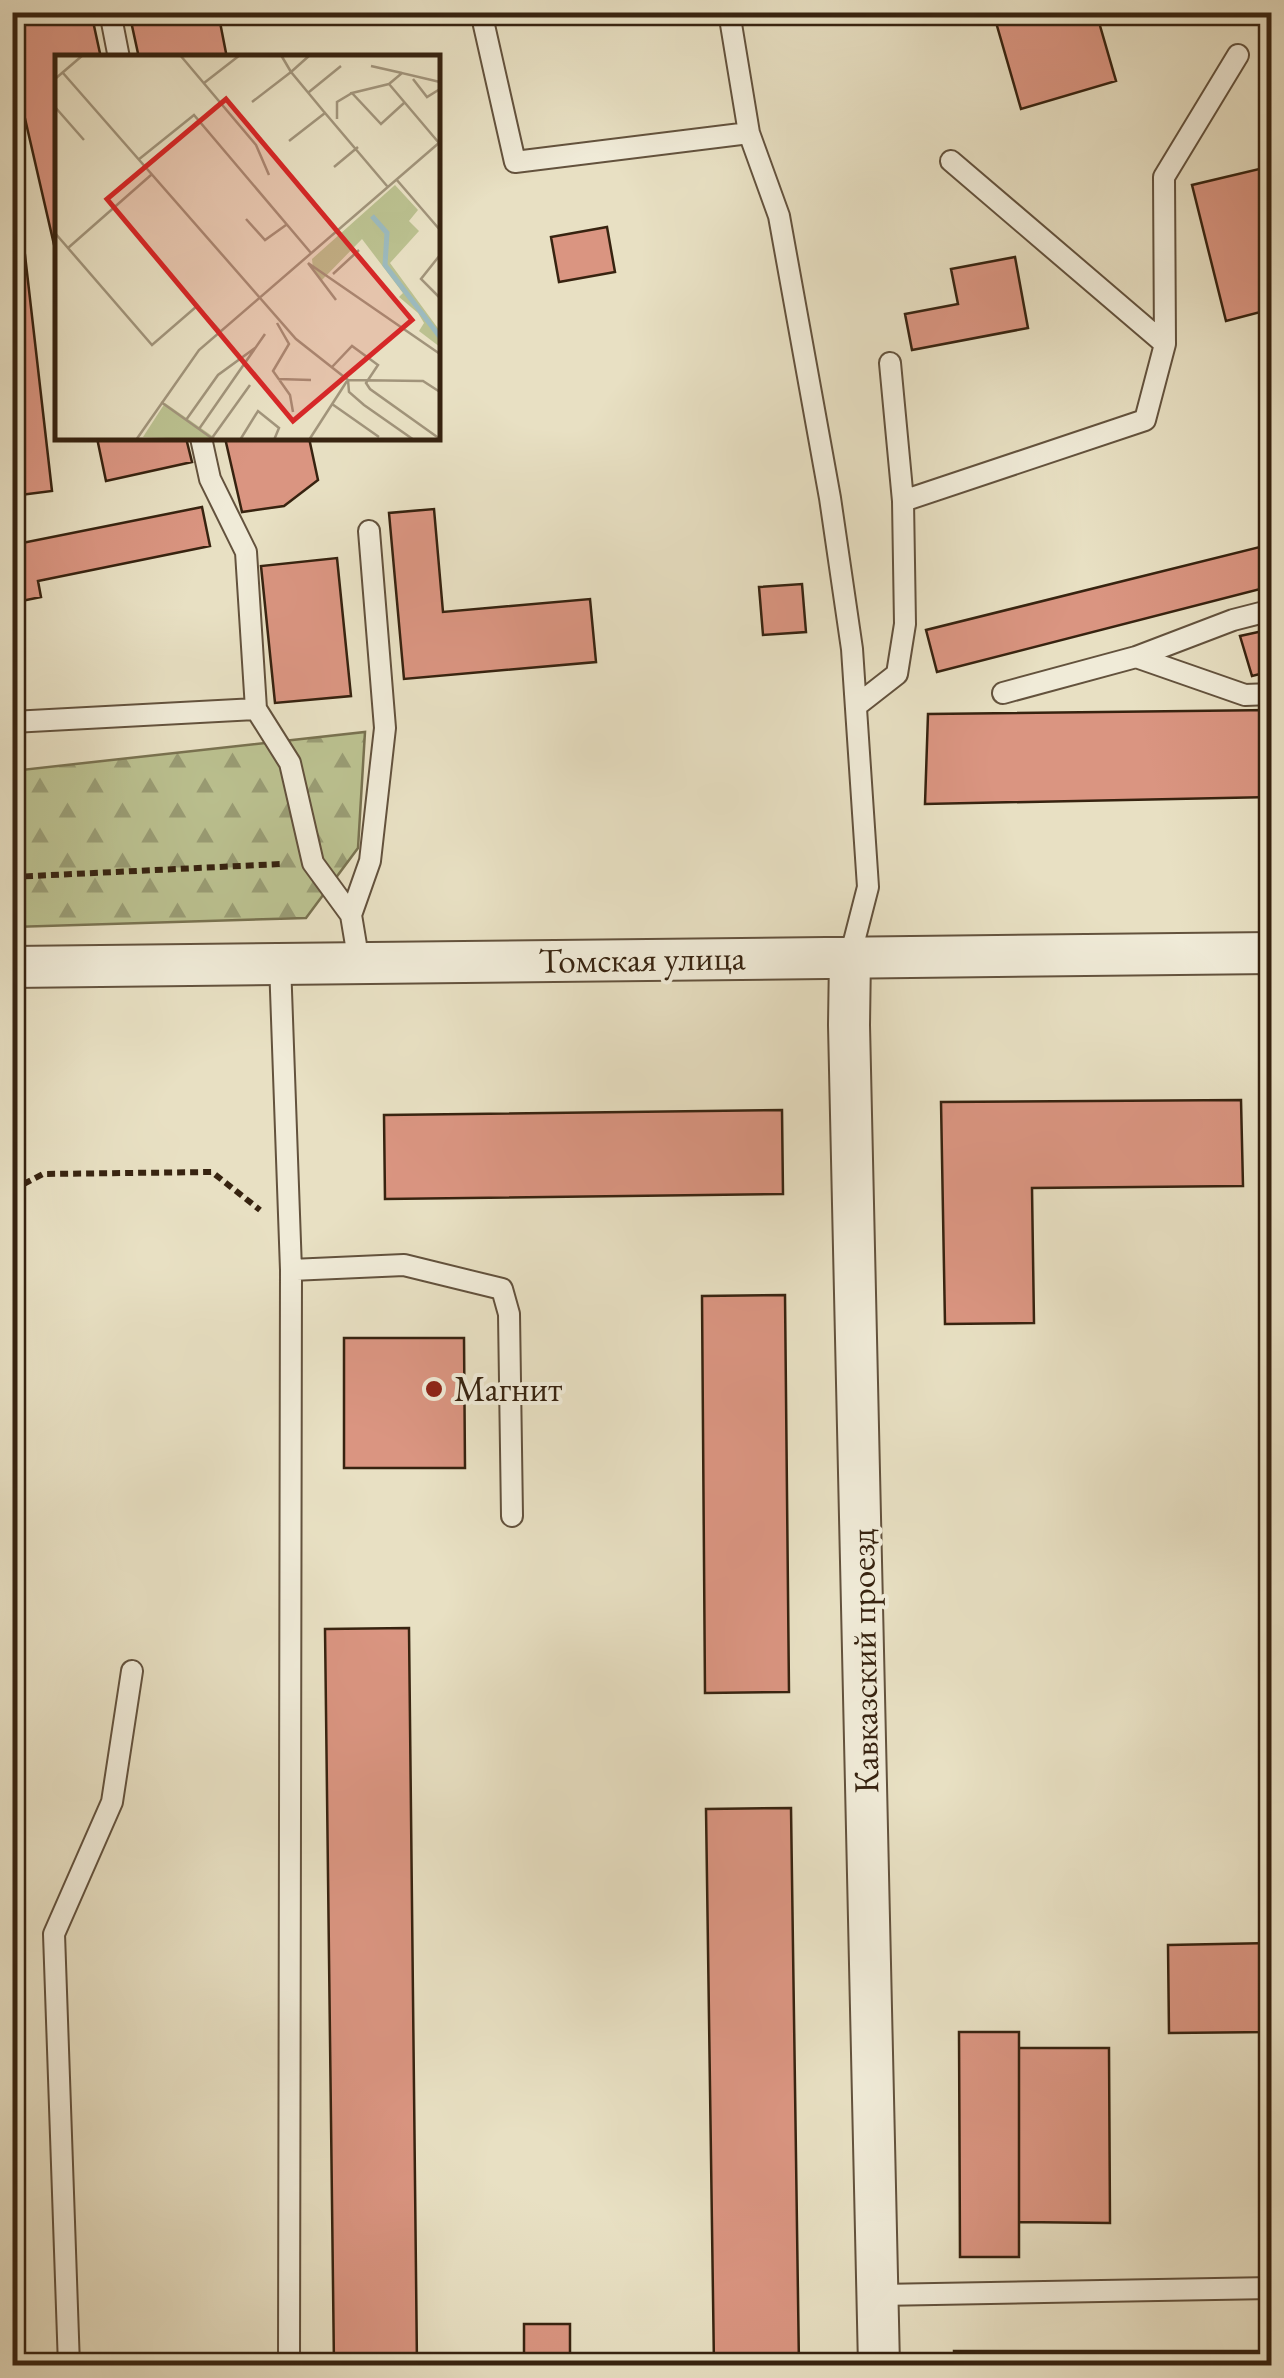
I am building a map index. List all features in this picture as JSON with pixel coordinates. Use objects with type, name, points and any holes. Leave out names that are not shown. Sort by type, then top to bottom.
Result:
[{"type":"street","name":"Томская улица","points":[[12,967],[1270,953]]},
{"type":"street","name":"Кавказский проезд","points":[[850,957],[879,2366]]},
{"type":"lane","points":[[110,12],[118,55]]},
{"type":"lane","points":[[480,12],[515,162],[749,133]]},
{"type":"lane","points":[[729,12],[749,133],[779,216],[830,498],[852,648],[868,887],[850,957]]},
{"type":"lane","points":[[903,502],[1145,420],[1165,344],[1164,177],[1238,55]]},
{"type":"lane","points":[[951,161],[1165,344]]},
{"type":"lane","points":[[856,706],[897,674],[905,624],[903,502],[890,364]]},
{"type":"lane","points":[[201,440],[210,479],[246,552],[256,709],[290,763],[313,863],[351,915],[359,963]]},
{"type":"lane","points":[[351,915],[370,861],[384,728],[368,531]]},
{"type":"lane","points":[[1003,693],[1136,657],[1233,620],[1272,610]]},
{"type":"lane","points":[[1136,657],[1245,695],[1272,694]]},
{"type":"lane","points":[[12,722],[256,709]]},
{"type":"lane","points":[[1270,953],[1272,1025]]},
{"type":"lane","points":[[280,963],[291,1270],[289,2366]]},
{"type":"lane","points":[[291,1270],[404,1265],[502,1289],[509,1314],[512,1516]]},
{"type":"lane","points":[[68,2366],[54,1934],[112,1802],[132,1671]]},
{"type":"lane","points":[[879,2295],[1272,2288]]},
{"type":"path","points":[[12,877],[313,863]]},
{"type":"path","points":[[12,1190],[43,1174],[212,1172],[288,1233]]},
{"type":"green space","points":[[365,732],[358,848],[306,918],[13,927],[12,771]]},
{"type":"building","points":[[12,12],[91,12],[100,55],[55,55],[55,249],[12,62]]},
{"type":"building","points":[[129,12],[218,12],[226,55],[138,55]]},
{"type":"building","points":[[993,12],[1096,12],[1116,81],[1021,109]]},
{"type":"building","points":[[1272,166],[1272,309],[1226,321],[1192,185]]},
{"type":"building","points":[[607,227],[615,272],[559,282],[551,237]]},
{"type":"building","points":[[12,255],[25,255],[52,491],[12,496]]},
{"type":"building","points":[[1015,257],[1028,328],[912,350],[905,314],[958,304],[951,269]]},
{"type":"building","points":[[97,440],[186,440],[192,462],[106,481]]},
{"type":"building","points":[[225,440],[309,440],[318,480],[284,506],[242,512]]},
{"type":"building","points":[[202,507],[210,546],[38,581],[41,597],[12,603],[12,545]]},
{"type":"building","points":[[434,509],[443,612],[590,599],[596,662],[404,679],[389,513]]},
{"type":"building","points":[[1272,544],[1272,586],[937,672],[926,630]]},
{"type":"building","points":[[337,558],[351,696],[275,703],[261,566]]},
{"type":"building","points":[[802,584],[806,632],[763,635],[759,587]]},
{"type":"building","points":[[1272,629],[1272,671],[1252,676],[1240,636]]},
{"type":"building","points":[[1272,710],[1272,797],[925,804],[928,714]]},
{"type":"building","points":[[1241,1100],[1243,1186],[1032,1188],[1034,1323],[945,1324],[941,1102]]},
{"type":"building","points":[[782,1110],[783,1194],[385,1199],[384,1115]]},
{"type":"building","points":[[785,1295],[789,1692],[705,1693],[702,1296]]},
{"type":"building","points":[[344,1338],[464,1338],[465,1468],[344,1468]]},
{"type":"building","points":[[409,1628],[417,2366],[334,2366],[325,1629]]},
{"type":"building","points":[[791,1808],[799,2366],[714,2366],[706,1809]]},
{"type":"building","points":[[1272,1943],[1272,2032],[1169,2033],[1168,1945]]},
{"type":"building","points":[[959,2032],[1019,2032],[1019,2257],[960,2257]]},
{"type":"building","points":[[1019,2048],[1109,2048],[1110,2223],[1019,2222]]},
{"type":"building","points":[[524,2324],[570,2324],[570,2366],[524,2366]]},
{"type":"building","points":[[954,2351],[1272,2351],[1272,2366],[954,2366]]},
{"type":"place","name":"Магнит","points":[[434,1389]]}]
